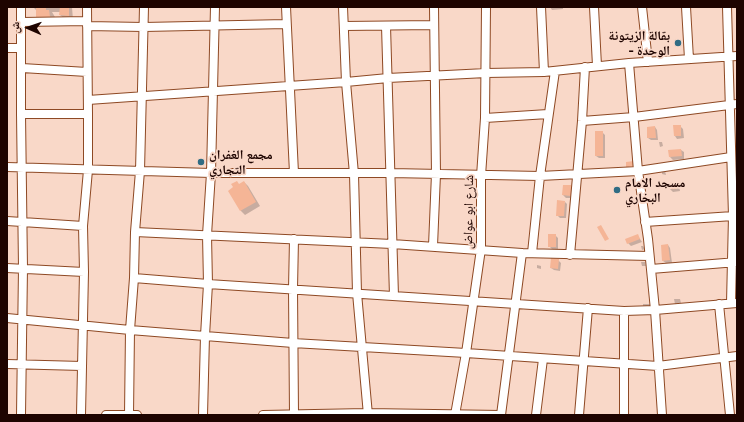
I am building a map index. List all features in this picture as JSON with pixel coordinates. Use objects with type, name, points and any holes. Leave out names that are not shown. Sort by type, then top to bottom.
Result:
[{"type":"street","points":[[21,7],[23,222],[23,364],[21,415]]},
{"type":"street","points":[[81,415],[84,272],[83,226],[88,170],[87,7]]},
{"type":"street","points":[[129,415],[130,330],[140,171],[144,7]]},
{"type":"street","points":[[203,415],[215,7]]},
{"type":"street","points":[[286,7],[294,173]]},
{"type":"street","points":[[343,7],[346,82],[354,174],[357,293],[368,414]]},
{"type":"street","points":[[433,246],[436,174],[434,7]]},
{"type":"street","name":"شارع ابو عواض","points":[[456,414],[481,249],[481,176],[485,118],[486,7]]},
{"type":"street","points":[[541,7],[544,72]]},
{"type":"street","points":[[594,7],[597,66]]},
{"type":"street","points":[[642,7],[648,62]]},
{"type":"street","points":[[686,7],[688,59]]},
{"type":"street","points":[[134,278],[624,310],[655,310],[734,303],[733,216],[730,157],[734,105],[733,56],[727,7]]},
{"type":"street","points":[[22,22],[144,27],[286,24]]},
{"type":"street","points":[[344,26],[434,25]]},
{"type":"street","points":[[386,26],[394,296]]},
{"type":"street","points":[[7,48],[22,48]]},
{"type":"street","points":[[88,100],[434,75],[544,72],[630,63],[733,56]]},
{"type":"street","points":[[630,63],[638,171],[655,310],[662,415]]},
{"type":"street","points":[[570,255],[582,121],[585,67]]},
{"type":"street","points":[[22,68],[88,72]]},
{"type":"street","points":[[532,253],[540,176],[555,71]]},
{"type":"street","points":[[582,121],[634,117],[734,105]]},
{"type":"street","points":[[21,114],[88,114]]},
{"type":"street","points":[[485,118],[548,114]]},
{"type":"street","points":[[7,167],[211,173],[391,173],[540,176],[638,171],[730,157]]},
{"type":"street","points":[[645,222],[733,216]]},
{"type":"street","points":[[7,221],[83,226]]},
{"type":"street","points":[[135,232],[433,246],[522,253],[649,256]]},
{"type":"street","points":[[294,239],[294,414]]},
{"type":"street","points":[[263,415],[501,415],[510,356],[522,253]]},
{"type":"street","points":[[651,269],[734,262]]},
{"type":"street","points":[[7,268],[84,272]]},
{"type":"street","points":[[719,304],[730,415]]},
{"type":"street","points":[[578,415],[588,308]]},
{"type":"street","points":[[624,310],[624,415]]},
{"type":"street","points":[[7,318],[82,326],[293,343],[658,366],[737,356]]},
{"type":"street","points":[[536,415],[543,359]]},
{"type":"street","points":[[7,364],[82,366]]},
{"type":"street","points":[[106,415],[137,415]]},
{"type":"building","points":[[36,7],[46,7],[46,10],[49,10],[50,17],[36,18]]},
{"type":"building","points":[[60,7],[69,7],[69,16],[59,15]]},
{"type":"building","points":[[673,125],[681,125],[681,136],[674,136]]},
{"type":"building","points":[[655,126],[656,138],[647,138],[647,127]]},
{"type":"building","points":[[595,131],[603,131],[603,156],[595,156]]},
{"type":"building","points":[[681,149],[682,156],[669,157],[668,150]]},
{"type":"building","points":[[634,161],[635,167],[626,168],[626,162]]},
{"type":"building","points":[[636,180],[636,185],[627,186],[627,181]]},
{"type":"building","points":[[237,181],[239,184],[244,181],[256,202],[240,211],[228,191],[233,187],[231,184]]},
{"type":"building","points":[[677,182],[677,189],[669,189],[669,183]]},
{"type":"building","points":[[563,185],[571,185],[571,196],[562,195]]},
{"type":"building","points":[[557,200],[565,201],[564,216],[556,216]]},
{"type":"building","points":[[601,225],[609,239],[605,241],[597,227]]},
{"type":"building","points":[[548,234],[556,234],[556,247],[548,247]]},
{"type":"building","points":[[638,234],[640,239],[627,244],[625,239]]},
{"type":"building","points":[[668,244],[670,260],[662,261],[661,245]]},
{"type":"building","points":[[551,258],[559,259],[558,269],[550,268]]},
{"type":"place","name":"بقالة الزيتونة - الوحدة","points":[[678,43]]},
{"type":"place","name":"مجمع الغفران التجاري","points":[[201,162]]},
{"type":"place","name":"مسجد الامام البخاري","points":[[617,190]]}]
